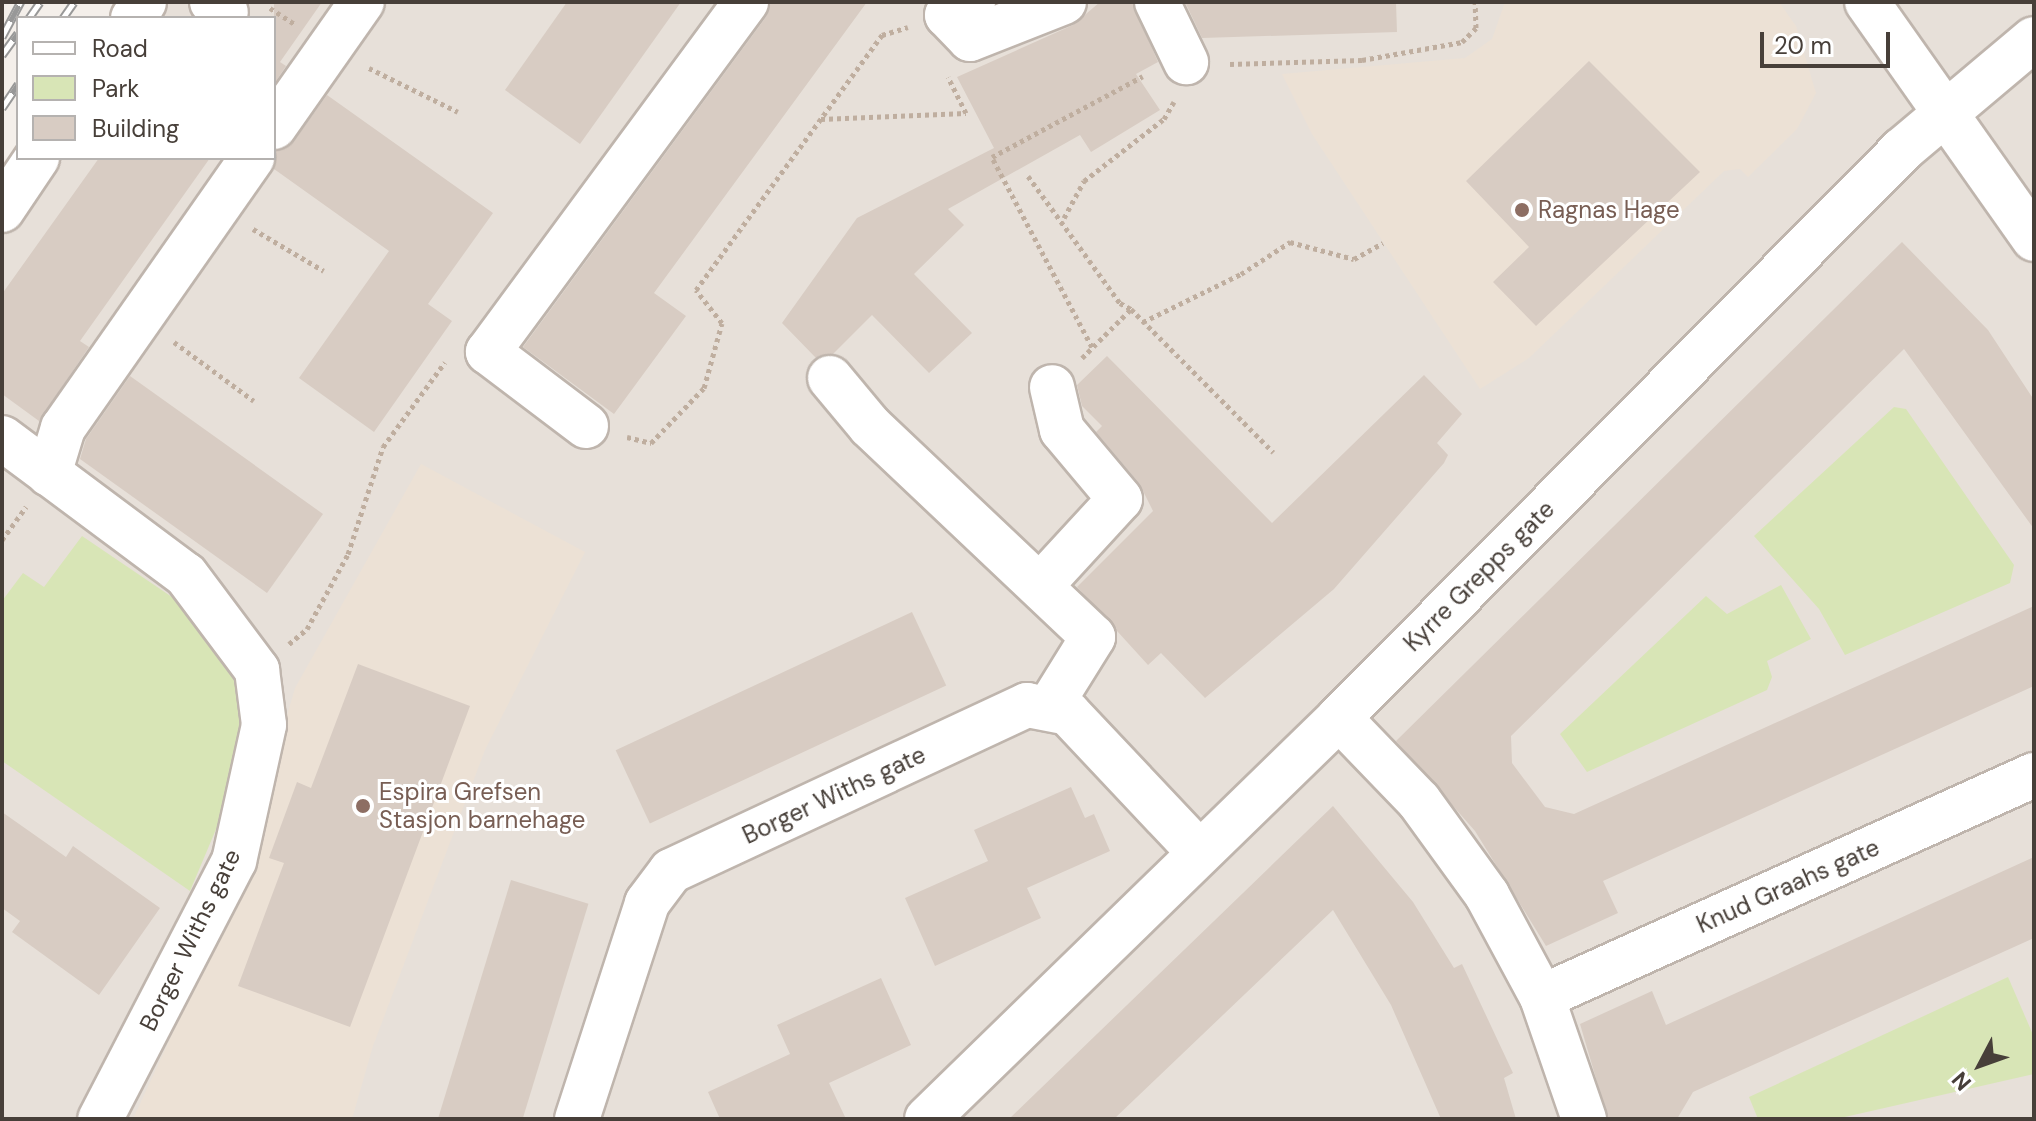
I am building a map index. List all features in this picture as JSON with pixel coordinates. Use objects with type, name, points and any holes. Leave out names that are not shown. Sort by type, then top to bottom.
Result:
[{"type":"street","points":[[276,124],[362,2]]},
{"type":"street","points":[[586,426],[488,352],[746,2]]},
{"type":"street","points":[[960,8],[970,39],[1064,2]]},
{"type":"street","points":[[1157,2],[1184,58]]},
{"type":"street","points":[[1867,2],[2034,239]]},
{"type":"street","name":"Kyrre Grepps gate","points":[[927,1119],[1339,718],[1944,113],[2034,39]]},
{"type":"street","points":[[2,210],[36,160]]},
{"type":"street","points":[[49,474],[63,428],[251,160]]},
{"type":"street","points":[[830,378],[870,426],[1093,637],[1050,706],[1068,713],[1199,852]]},
{"type":"street","points":[[1040,586],[1120,499],[1062,430],[1052,387]]},
{"type":"street","name":"Borger Withs gate","points":[[2,438],[186,575],[257,670],[264,725],[234,861],[100,1119]]},
{"type":"street","name":"Borger Withs gate","points":[[577,1119],[647,903],[671,871],[1027,705],[1050,706]]},
{"type":"street","points":[[1339,718],[1419,801],[1487,895],[1542,997],[1584,1119]]},
{"type":"street","name":"Knud Graahs gate","points":[[1542,997],[2034,775]]},
{"type":"path","points":[[1092,347],[992,157],[1184,58],[1362,60],[1462,42],[1476,28],[1475,2]]},
{"type":"path","points":[[586,426],[651,443],[704,388],[722,323],[696,290],[882,35],[960,8]]},
{"type":"path","points":[[330,48],[458,112]]},
{"type":"path","points":[[1064,218],[1084,181],[1164,119],[1184,58]]},
{"type":"path","points":[[820,119],[966,113]]},
{"type":"path","points":[[1028,176],[1064,218],[1120,303],[1131,309],[1273,452]]},
{"type":"path","points":[[213,215],[271,235],[324,271]]},
{"type":"path","points":[[1143,322],[1241,274],[1290,242],[1354,259],[1383,243]]},
{"type":"path","points":[[1052,387],[1131,309]]},
{"type":"path","points":[[139,316],[254,401]]},
{"type":"shaded area","points":[[132,2],[2034,2],[2034,1119],[2,1119],[2,180],[17,160],[276,160],[276,16],[122,16]]},
{"type":"shaded area","name":"Ragnas Hage","points":[[1505,2],[1779,2],[1796,26],[1816,93],[1797,129],[1748,177],[1740,169],[1724,171],[1529,358],[1480,389],[1312,134],[1282,74],[1465,58],[1492,39]]},
{"type":"shaded area","name":"Espira Grefsen Stasjon barnehage","points":[[421,464],[585,552],[485,750],[373,1046],[352,1119],[133,1119],[232,905],[295,688]]},
{"type":"green space","points":[[1894,407],[1906,409],[2014,565],[2010,583],[1845,655],[1819,609],[1754,536]]},
{"type":"green space","points":[[82,536],[197,614],[238,672],[245,729],[233,789],[190,891],[2,761],[2,601],[23,573],[44,587]]},
{"type":"green space","points":[[1781,585],[1811,639],[1767,661],[1772,677],[1767,690],[1587,772],[1560,734],[1706,596],[1727,614]]},
{"type":"green space","points":[[2008,977],[2034,1037],[2034,1074],[1836,1119],[1758,1119],[1749,1097]]},
{"type":"building","points":[[274,2],[322,2],[280,62],[286,66],[276,81],[276,16]]},
{"type":"building","points":[[567,2],[681,2],[580,144],[505,90]]},
{"type":"building","points":[[771,2],[867,2],[654,293],[686,316],[614,414],[523,347],[766,17]]},
{"type":"building","points":[[1100,2],[1132,2],[1158,62],[1136,74],[1160,110],[1091,152],[1080,135],[948,209],[964,225],[914,274],[972,333],[929,373],[872,315],[833,354],[816,358],[782,323],[857,218],[994,148],[957,77],[1073,25]]},
{"type":"building","points":[[1185,2],[1396,2],[1397,32],[1202,38]]},
{"type":"building","points":[[1589,61],[1700,172],[1536,326],[1493,282],[1529,247],[1466,181]]},
{"type":"building","points":[[327,95],[493,213],[428,304],[452,321],[374,432],[299,378],[389,251],[274,169],[276,150],[294,141]]},
{"type":"building","points":[[98,160],[209,160],[80,341],[89,347],[39,421],[2,394],[2,294]]},
{"type":"building","points":[[1902,242],[1988,330],[2034,400],[2034,529],[1904,349],[1511,736],[1512,763],[1545,807],[1574,814],[2034,606],[2034,686],[1603,881],[1618,913],[1546,946],[1475,831],[1396,741]]},
{"type":"building","points":[[1107,356],[1272,523],[1424,375],[1462,414],[1437,443],[1448,455],[1444,463],[1334,589],[1205,698],[1161,653],[1148,665],[1077,587],[1153,511],[1139,483],[1096,432],[1102,426],[1082,406],[1077,385]]},
{"type":"building","points":[[130,376],[323,514],[267,593],[80,459],[86,439]]},
{"type":"building","points":[[912,612],[946,685],[650,824],[616,750]]},
{"type":"building","points":[[358,664],[470,706],[350,1027],[238,986],[284,863],[269,858],[297,782],[311,788]]},
{"type":"building","points":[[1071,787],[1085,818],[1094,814],[1110,851],[1027,888],[1041,918],[935,966],[905,898],[988,861],[974,830]]},
{"type":"building","points":[[1333,806],[1413,902],[1454,968],[1462,964],[1513,1073],[1504,1078],[1516,1119],[1441,1119],[1391,1005],[1333,910],[1114,1119],[1009,1119]]},
{"type":"building","points":[[2,812],[66,857],[73,846],[160,908],[99,995],[12,932],[20,921],[2,908]]},
{"type":"building","points":[[2034,857],[2034,938],[1693,1092],[1677,1119],[1608,1119],[1580,1024],[1652,991],[1666,1025]]},
{"type":"building","points":[[511,880],[588,904],[523,1119],[438,1118]]},
{"type":"building","points":[[881,978],[911,1045],[829,1083],[846,1119],[720,1119],[708,1092],[790,1054],[777,1025]]},
{"type":"railway","points":[[2,37],[21,2]]},
{"type":"railway","points":[[30,16],[40,2]]},
{"type":"railway","points":[[64,16],[74,2]]},
{"type":"railway","points":[[2,55],[16,36]]},
{"type":"railway","points":[[2,108],[16,87]]},
{"type":"place","name":"Ragnas Hage","points":[[1522,210]]},
{"type":"place","name":"Espira Grefsen Stasjon barnehage","points":[[363,806]]}]
